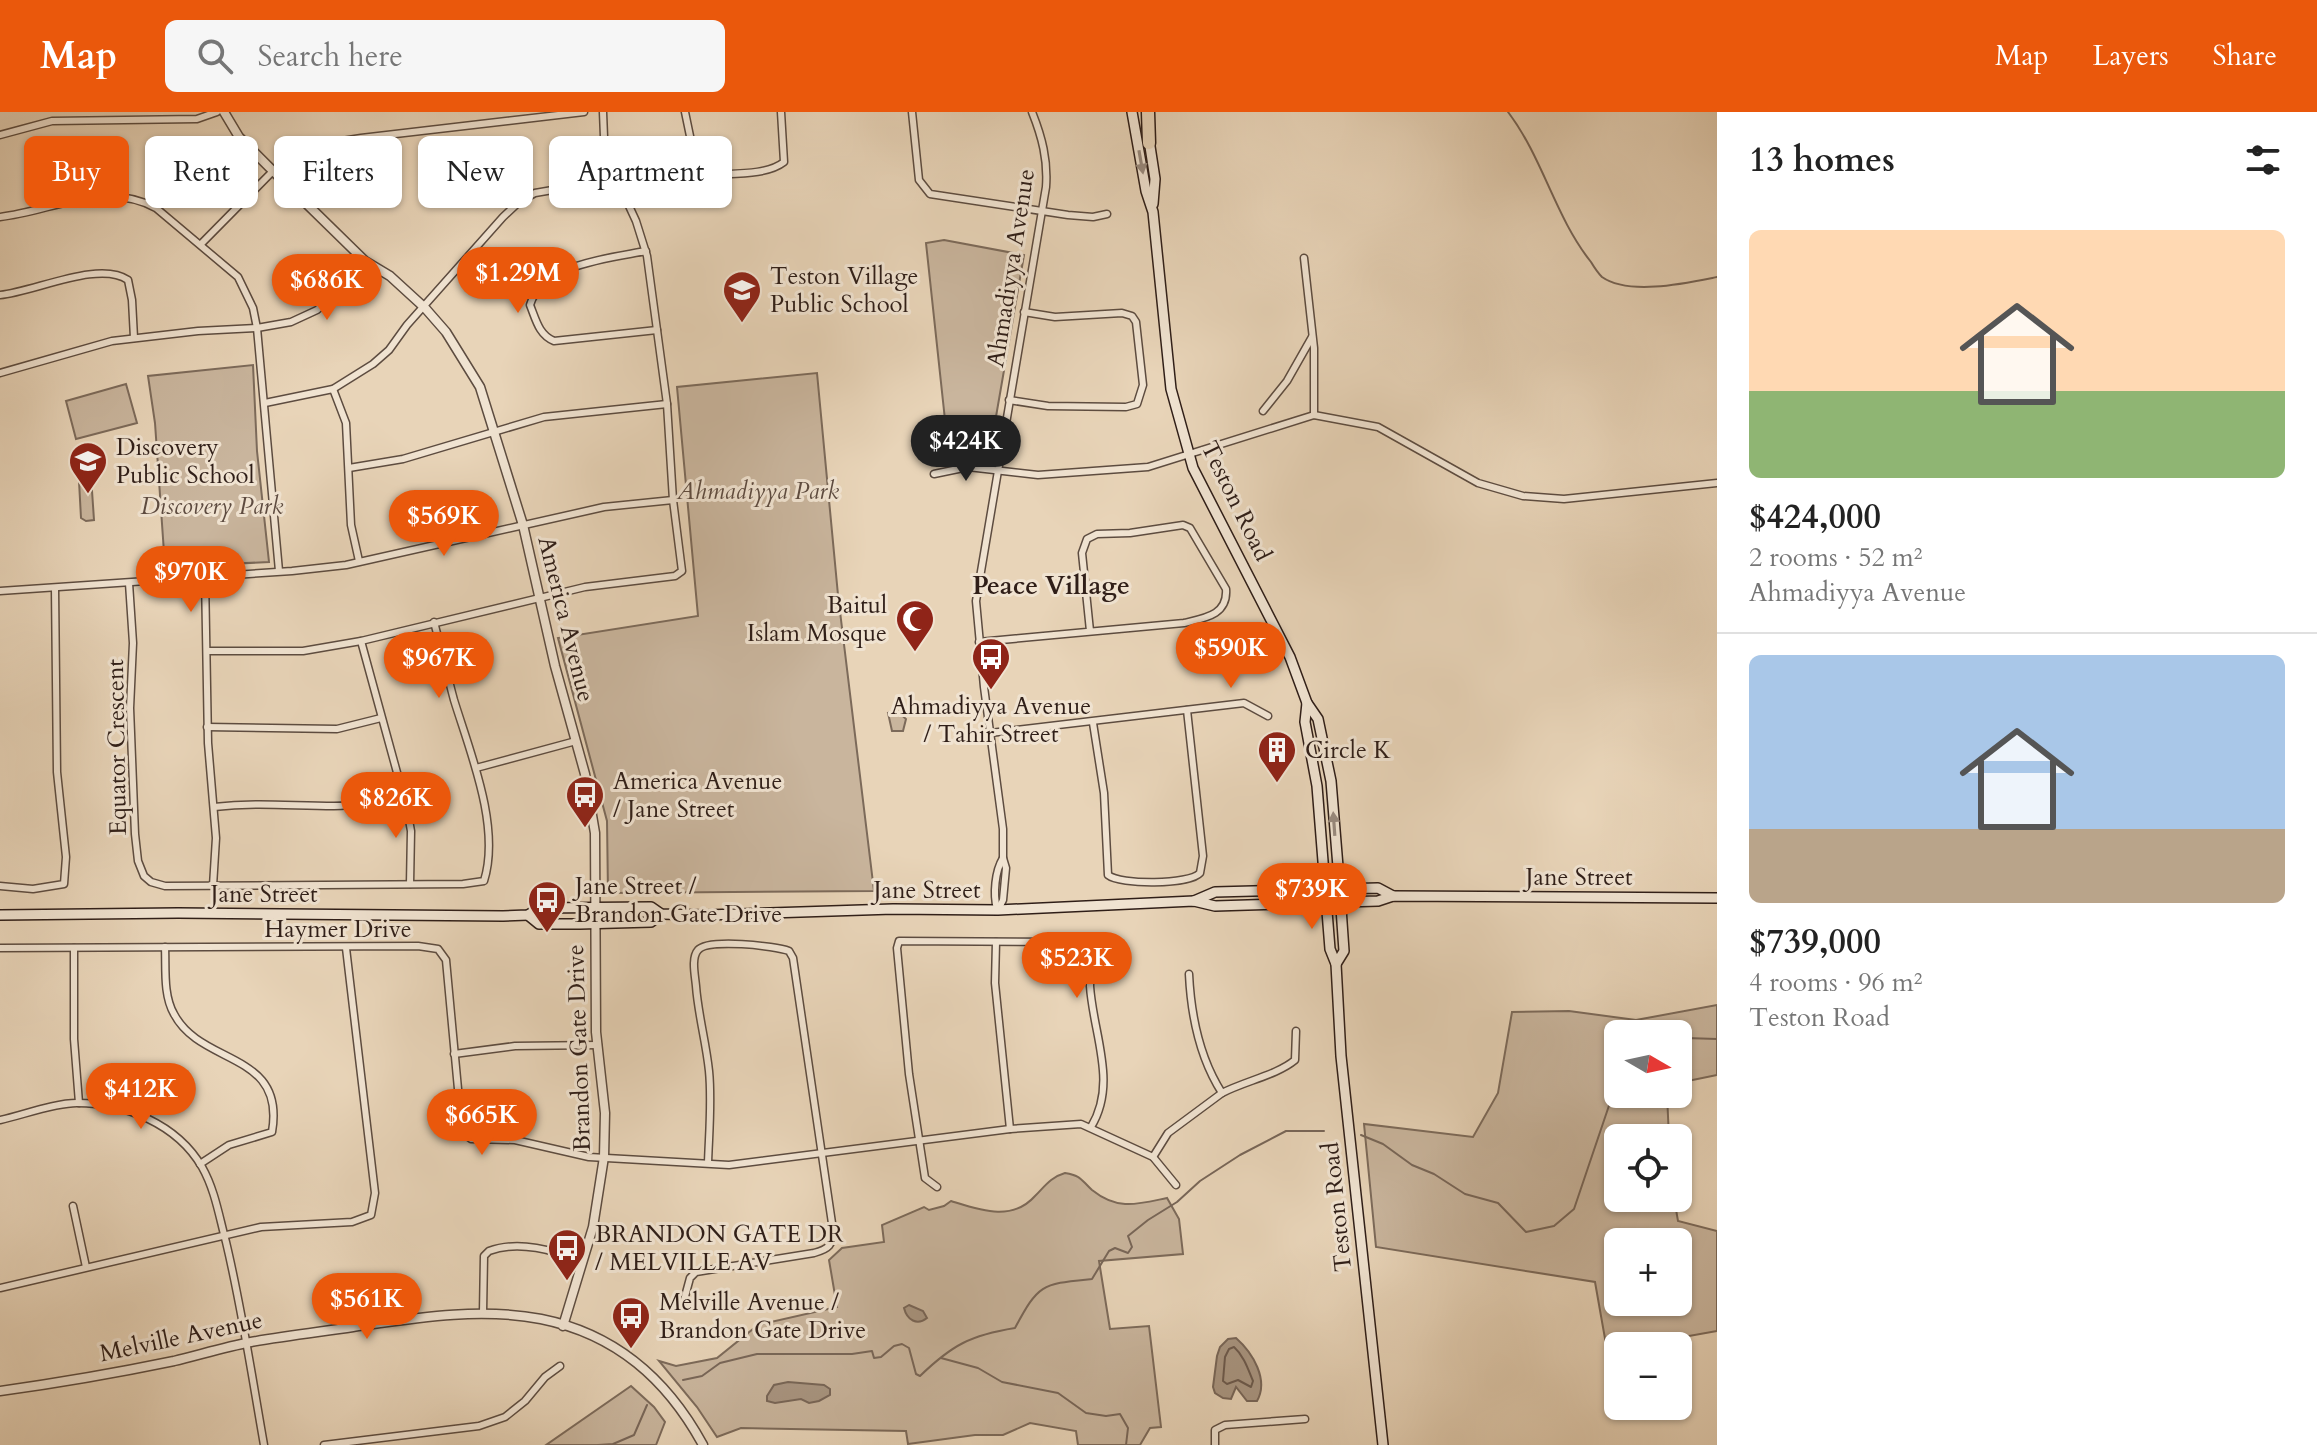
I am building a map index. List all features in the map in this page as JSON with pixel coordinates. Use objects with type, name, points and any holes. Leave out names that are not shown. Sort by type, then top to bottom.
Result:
[{"type":"highway","points":[[1146,112],[1149,143]]},
{"type":"main road","name":"Teston Road","points":[[1132,112],[1146,191],[1153,212]]},
{"type":"main road","name":"Teston Road","points":[[1149,143],[1155,179],[1153,212],[1171,389],[1193,468],[1290,657],[1307,703],[1318,719],[1331,781],[1344,951],[1336,964]]},
{"type":"main road","name":"Teston Road","points":[[1307,703],[1305,722],[1317,786],[1330,949],[1336,964],[1341,1056],[1383,1445]]},
{"type":"main road","name":"Jane Street","points":[[1194,901],[1215,892],[1324,889],[1378,888],[1393,896]]},
{"type":"main road","name":"Jane Street","points":[[0,915],[528,915],[539,908],[651,907],[661,914],[998,910],[1194,901],[1215,906],[1378,901],[1393,896],[1717,898]]},
{"type":"main road","name":"Jane Street","points":[[528,915],[539,924],[651,922],[661,914]]},
{"type":"street","points":[[0,135],[52,121],[197,119],[217,112]]},
{"type":"street","name":"America Avenue","points":[[224,112],[239,137],[365,261],[390,276],[425,308],[465,359],[480,387],[523,525],[592,806],[595,908]]},
{"type":"street","points":[[201,244],[293,154],[323,143],[584,112]]},
{"type":"street","points":[[603,112],[605,136]]},
{"type":"street","points":[[685,112],[696,165],[701,172],[709,175],[764,170],[778,167],[784,162],[781,112]]},
{"type":"street","points":[[912,112],[919,180],[930,194],[990,201],[1043,212],[1093,217],[1107,214]]},
{"type":"street","name":"Ahmadiyya Avenue","points":[[998,910],[1003,900],[1006,868],[979,642],[977,593],[1043,212],[1047,175],[1041,136],[1032,112]]},
{"type":"street","points":[[265,403],[333,389],[383,357],[407,325],[503,217],[527,197],[549,191]]},
{"type":"street","points":[[0,217],[15,216],[69,200],[106,196],[141,200],[156,208],[238,277],[253,308],[257,328],[279,571]]},
{"type":"street","points":[[207,651],[303,651],[361,641],[585,587],[675,576],[682,571],[673,500],[667,404],[646,251],[629,208]]},
{"type":"street","points":[[646,251],[586,263],[564,271],[537,292],[530,305],[540,331],[554,341],[657,330]]},
{"type":"street","points":[[1304,258],[1313,336],[1314,415]]},
{"type":"street","points":[[0,373],[98,344],[291,322],[317,310],[344,286],[365,261]]},
{"type":"street","points":[[0,295],[89,275],[119,274],[128,280],[134,338]]},
{"type":"street","points":[[1009,400],[1048,406],[1126,407],[1137,404],[1143,385],[1136,322],[1132,316],[1122,313],[1055,317],[1024,312]]},
{"type":"street","points":[[1263,411],[1287,381],[1313,336]]},
{"type":"street","points":[[333,389],[346,423],[351,525],[359,561]]},
{"type":"street","points":[[349,468],[403,459],[544,417],[667,404]]},
{"type":"street","points":[[934,474],[968,467],[1038,475],[1148,467],[1314,415],[1378,427],[1478,483],[1523,496],[1564,499],[1717,483]]},
{"type":"street","points":[[0,591],[346,565],[604,507],[673,500]]},
{"type":"street","points":[[979,642],[1184,623],[1208,617],[1222,608],[1227,598],[1226,589],[1190,528],[1183,525],[1130,533],[1097,534],[1087,539],[1082,553],[1090,631]]},
{"type":"street","points":[[205,576],[207,727],[216,858],[213,886]]},
{"type":"street","name":"Equator Crescent","points":[[129,583],[133,643],[130,708],[133,808],[138,861],[144,876],[157,885],[463,884],[484,881],[488,857],[487,830],[476,768],[434,622]]},
{"type":"street","points":[[0,886],[33,889],[64,884],[66,857],[57,772],[55,588]]},
{"type":"street","points":[[361,641],[411,831],[410,884]]},
{"type":"street","points":[[990,733],[1244,703],[1268,716]]},
{"type":"street","points":[[1093,723],[1104,793],[1108,875],[1113,879],[1137,882],[1190,879],[1200,873],[1203,856],[1187,710]]},
{"type":"street","points":[[207,727],[337,729],[381,718]]},
{"type":"street","points":[[476,768],[576,741]]},
{"type":"street","points":[[214,807],[257,803],[336,806],[382,800],[402,793]]},
{"type":"street","name":"Brandon Gate Drive","points":[[563,1326],[598,1205],[604,1157],[605,1113],[598,1045],[595,908]]},
{"type":"street","points":[[937,1187],[925,1178],[919,1140],[909,1074],[897,948],[899,941],[1071,942],[1081,944],[1089,951],[1090,987],[1105,1086],[1103,1104],[1091,1127]]},
{"type":"street","points":[[996,942],[995,983],[1010,1129]]},
{"type":"street","points":[[683,1304],[690,1278],[696,1272],[814,1253],[830,1247],[833,1230],[793,958],[789,951],[775,946],[709,945],[697,952],[694,968],[710,1088],[708,1163]]},
{"type":"street","points":[[165,947],[168,1000],[174,1014],[194,1039],[249,1066],[258,1075],[274,1109],[272,1132],[229,1145],[200,1164]]},
{"type":"street","name":"Haymer Drive","points":[[0,948],[430,947],[443,953],[446,960],[462,1132],[467,1138],[483,1142],[515,1140],[553,1151],[604,1157]]},
{"type":"street","points":[[74,948],[74,1039],[79,1103]]},
{"type":"street","points":[[0,1288],[261,1227],[352,1222],[371,1215],[375,1193],[346,948]]},
{"type":"street","points":[[1189,974],[1200,1051],[1222,1093]]},
{"type":"street","points":[[1153,1157],[1168,1133],[1222,1093],[1245,1081],[1284,1069],[1295,1060],[1296,1031]]},
{"type":"street","points":[[454,1054],[515,1046],[598,1045]]},
{"type":"street","points":[[0,1120],[79,1103],[112,1107],[154,1121],[200,1164],[215,1196],[224,1235],[248,1343],[264,1445]]},
{"type":"street","points":[[604,1157],[747,1163],[821,1151],[1081,1124],[1153,1157],[1176,1185]]},
{"type":"street","points":[[73,1206],[86,1267]]},
{"type":"street","points":[[483,1313],[484,1256],[489,1251],[542,1249],[582,1262]]},
{"type":"street","name":"Melville Avenue","points":[[0,1391],[172,1361],[248,1343],[389,1322],[483,1313],[540,1319],[563,1326],[586,1334],[642,1364],[676,1402],[703,1445]]},
{"type":"street","points":[[324,1445],[479,1426],[505,1417],[560,1366]]},
{"type":"street","points":[[1215,1445],[1215,1430],[1225,1425],[1305,1419]]},
{"type":"green space","points":[[944,240],[1024,255],[989,457],[971,453],[949,457],[926,243]]},
{"type":"green space","name":"Discovery Park","points":[[253,365],[257,451],[269,562],[165,567],[155,423],[148,376]]},
{"type":"green space","name":"Ahmadiyya Park","points":[[817,373],[838,595],[874,891],[608,893],[607,821],[558,638],[698,616],[677,387]]},
{"type":"green space","points":[[126,384],[137,423],[76,439],[66,401]]},
{"type":"green space","points":[[91,476],[94,520],[86,521],[81,518],[79,481],[82,477]]},
{"type":"green space","points":[[896,710],[906,719],[903,731],[892,731],[888,713]]},
{"type":"green space","points":[[1717,1005],[1717,1075],[1692,1080],[1692,1020],[1636,1020]]},
{"type":"green space","points":[[1569,1011],[1636,1020],[1604,1020],[1604,1108],[1668,1108],[1668,1124],[1604,1124],[1604,1212],[1676,1212],[1678,1221],[1717,1231],[1717,1331],[1692,1335],[1692,1332],[1604,1333],[1595,1282],[1376,1247],[1364,1124],[1473,1137],[1498,1093],[1512,1012]]},
{"type":"green space","points":[[1065,1173],[1078,1177],[1101,1197],[1111,1201],[1137,1204],[1167,1198],[1179,1219],[1183,1254],[1099,1261],[1110,1329],[1149,1326],[1161,1427],[1150,1428],[1140,1445],[1078,1445],[1076,1431],[1030,1423],[1003,1435],[975,1435],[908,1444],[906,1431],[741,1428],[717,1437],[659,1361],[676,1366],[717,1358],[758,1325],[837,1307],[829,1260],[842,1248],[884,1242],[882,1225],[924,1207],[929,1210],[951,1201],[995,1212],[1016,1209],[1026,1204],[1052,1179]]},
{"type":"green space","points":[[631,1386],[665,1422],[656,1445],[546,1445]]},
{"type":"water","points":[[909,1305],[923,1311],[927,1318],[920,1322],[910,1319],[904,1308]]},
{"type":"water","points":[[1236,1338],[1248,1351],[1260,1376],[1257,1401],[1247,1401],[1236,1387],[1231,1399],[1223,1398],[1215,1393],[1213,1387],[1220,1347],[1228,1339]]},
{"type":"water","points":[[788,1382],[824,1385],[830,1389],[830,1395],[809,1403],[801,1399],[775,1403],[767,1401],[774,1385]]},
{"type":"waterway","points":[[1508,112],[1531,149],[1568,226],[1602,277],[1613,283],[1642,287],[1717,277]]},
{"type":"waterway","points":[[1692,1038],[1717,1039]]},
{"type":"waterway","points":[[1361,1135],[1383,1144],[1412,1165],[1434,1174],[1465,1194],[1498,1203],[1526,1232],[1554,1226],[1574,1209],[1608,1108]]},
{"type":"waterway","points":[[683,1380],[702,1376],[720,1363],[757,1354],[852,1354],[872,1351],[874,1358],[902,1344],[909,1348],[916,1374],[920,1376],[942,1356],[963,1343],[1015,1328],[1030,1302],[1044,1288],[1062,1282],[1092,1279],[1109,1251],[1115,1248],[1128,1253],[1132,1247],[1128,1236],[1240,1155],[1286,1131],[1324,1131]]},
{"type":"waterway","points":[[941,1358],[978,1368],[1002,1382],[1058,1393],[1086,1413],[1106,1416],[1120,1414],[1128,1428],[1126,1445]]},
{"type":"waterway","points":[[598,1445],[613,1444],[634,1435],[647,1405]]},
{"type":"place","name":"Teston Village Public School","points":[[742,324]]},
{"type":"place","name":"Discovery Public School","points":[[88,495]]},
{"type":"place","name":"Baitul Islam Mosque","points":[[915,653]]},
{"type":"place","name":"Ahmadiyya Avenue / Tahir Street","points":[[991,691]]},
{"type":"place","name":"Circle K","points":[[1277,784]]},
{"type":"place","name":"America Avenue / Jane Street","points":[[585,829]]},
{"type":"place","name":"Jane Street / Brandon Gate Drive","points":[[547,934]]},
{"type":"place","name":"BRANDON GATE DR / MELVILLE AV","points":[[567,1282]]},
{"type":"place","name":"Melville Avenue / Brandon Gate Drive","points":[[631,1350]]},
{"type":"district","name":"Peace Village","points":[[1051,585]]}]
